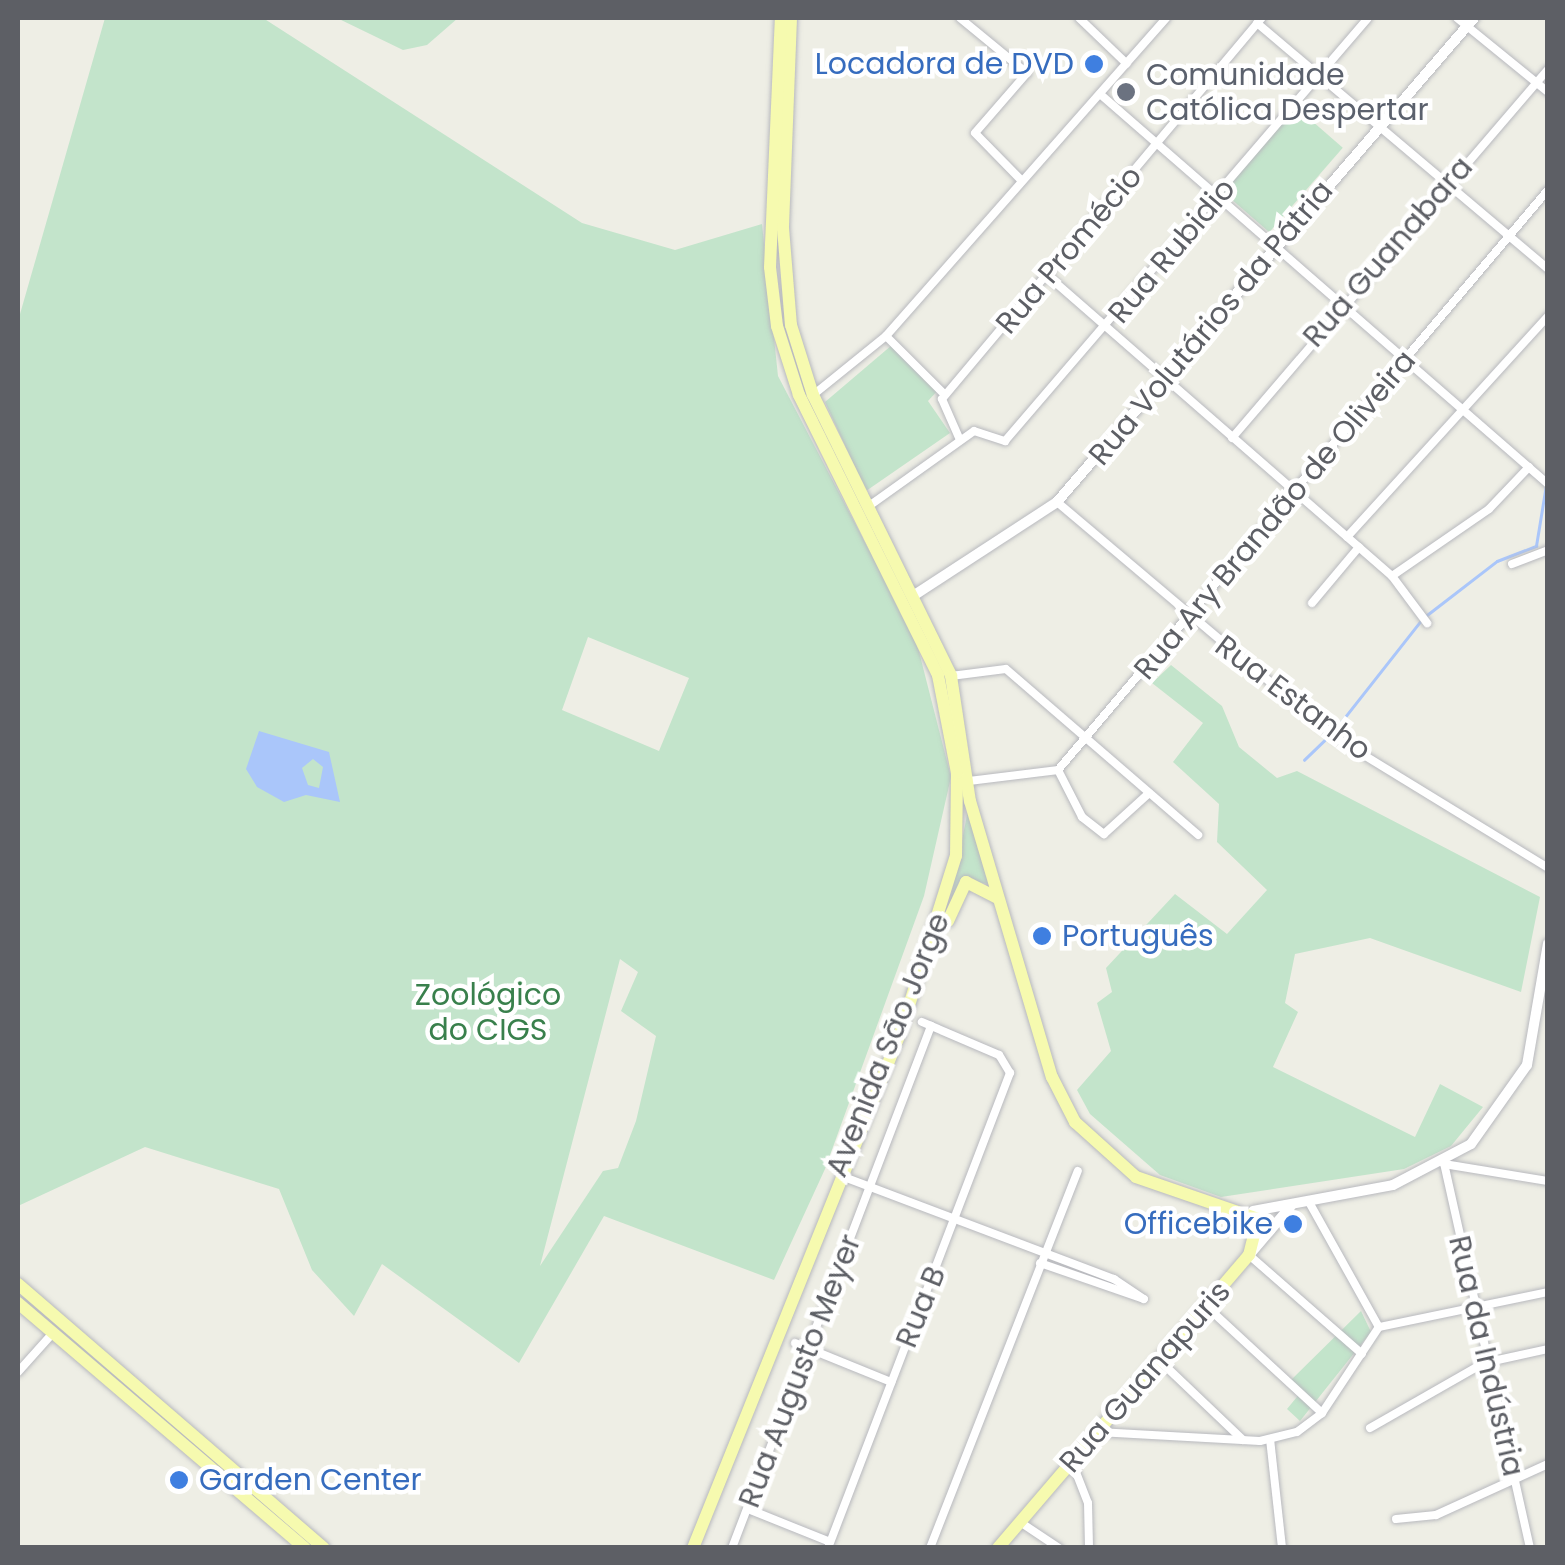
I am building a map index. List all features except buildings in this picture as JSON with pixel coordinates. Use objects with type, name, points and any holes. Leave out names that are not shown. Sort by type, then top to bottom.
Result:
[{"type":"main road","name":"Avenida São Jorge","points":[[693,1548],[946,903],[957,772],[922,635],[808,415],[777,326],[770,267],[781,18]]},
{"type":"main road","points":[[792,18],[784,277],[814,395],[916,594],[951,676],[970,802],[1044,1053],[1075,1122],[1161,1191],[1252,1211],[1259,1231],[1249,1256]]},
{"type":"main road","points":[[823,1210],[844,1177],[961,888],[982,882],[1000,904]]},
{"type":"main road","name":"Rua Guanapuris","points":[[998,1548],[1249,1256]]},
{"type":"main road","points":[[18,1284],[324,1548]]},
{"type":"main road","points":[[18,1306],[301,1546]]},
{"type":"street","points":[[960,18],[1026,72],[974,133],[1020,180]]},
{"type":"street","points":[[1079,18],[1126,64]]},
{"type":"street","points":[[814,395],[886,336],[1166,18]]},
{"type":"street","name":"Rua Rubidio","points":[[960,440],[976,431],[1005,441],[1107,328],[1368,18]]},
{"type":"street","points":[[1457,18],[1471,22],[1548,92]]},
{"type":"street","points":[[1260,20],[1446,185],[1548,269]]},
{"type":"street","name":"Rua Promécio","points":[[945,395],[1260,20]]},
{"type":"street","name":"Rua Volutários da Pátria","points":[[916,594],[1057,502],[1168,381],[1275,246],[1471,22]]},
{"type":"street","name":"Rua Guanabara","points":[[1232,438],[1342,304],[1548,68]]},
{"type":"street","points":[[1100,94],[1548,484]]},
{"type":"street","name":"Rua Ary Brandão de Oliveira","points":[[1058,770],[1548,190]]},
{"type":"street","points":[[1048,276],[1392,576],[1426,623]]},
{"type":"street","points":[[1347,537],[1465,412],[1548,316]]},
{"type":"street","points":[[869,506],[960,440],[940,408],[945,395],[886,336]]},
{"type":"street","points":[[1392,576],[1489,509],[1528,467]]},
{"type":"street","name":"Rua Estanho","points":[[1057,502],[1190,618],[1348,747],[1548,868]]},
{"type":"street","points":[[1312,603],[1359,547]]},
{"type":"street","points":[[1512,564],[1548,550]]},
{"type":"street","points":[[951,676],[1006,669],[1198,835]]},
{"type":"street","points":[[969,781],[1058,770],[1082,817],[1104,834],[1118,831],[1149,793]]},
{"type":"street","points":[[1252,1211],[1309,1202],[1444,1164],[1485,1131],[1520,1082],[1548,944]]},
{"type":"street","name":"Rua Augusto Meyer","points":[[732,1548],[870,1187],[926,1024],[1010,1066]]},
{"type":"street","name":"Rua B","points":[[829,1545],[1010,1066]]},
{"type":"street","points":[[1444,1164],[1548,1181]]},
{"type":"street","name":"Rua da Indústria","points":[[1444,1164],[1484,1363],[1530,1548]]},
{"type":"street","points":[[930,1548],[1078,1170]]},
{"type":"street","points":[[844,1177],[1031,1253],[1046,1252],[1144,1299],[1041,1264],[1031,1253]]},
{"type":"street","points":[[1309,1202],[1379,1327]]},
{"type":"street","name":"Rua Guanapuris","points":[[1249,1256],[1292,1206]]},
{"type":"street","points":[[1249,1256],[1362,1354]]},
{"type":"street","points":[[1098,1432],[1270,1440],[1322,1413],[1379,1327],[1473,1304],[1548,1292]]},
{"type":"street","points":[[1206,1306],[1322,1413]]},
{"type":"street","points":[[18,1372],[52,1334]]},
{"type":"street","points":[[795,1344],[891,1382]]},
{"type":"street","points":[[1370,1428],[1484,1363],[1548,1350]]},
{"type":"street","points":[[1159,1360],[1243,1440]]},
{"type":"street","points":[[1270,1440],[1282,1548]]},
{"type":"street","points":[[1072,1462],[1088,1503],[1089,1548]]},
{"type":"street","points":[[1396,1518],[1436,1515],[1548,1464]]},
{"type":"street","points":[[748,1509],[829,1545]]},
{"type":"street","points":[[1020,1522],[1059,1548]]},
{"type":"green space","name":"Zoológico do CIGS","points":[[105,18],[263,18],[582,223],[675,250],[762,224],[778,376],[916,640],[951,777],[924,896],[825,1169],[774,1280],[604,1216],[519,1363],[382,1264],[354,1316],[312,1270],[279,1189],[145,1147],[18,1206],[18,321]],"holes":[[[588,637],[689,678],[659,751],[562,710]],[[620,959],[638,972],[621,1011],[656,1036],[636,1121],[618,1168],[603,1171],[540,1266]]]},
{"type":"green space","points":[[337,18],[458,18],[427,45],[403,50]]},
{"type":"green space","points":[[1296,107],[1343,148],[1269,232],[1223,192]]},
{"type":"green space","points":[[892,345],[940,388],[928,401],[950,433],[866,491],[825,402]]},
{"type":"green space","points":[[1171,665],[1222,706],[1239,747],[1277,778],[1297,771],[1540,897],[1521,992],[1370,938],[1295,954],[1285,1003],[1298,1012],[1273,1067],[1415,1137],[1440,1084],[1483,1107],[1451,1146],[1404,1169],[1221,1197],[1160,1175],[1090,1114],[1077,1090],[1111,1051],[1097,1003],[1112,992],[1106,968],[1175,894],[1227,934],[1267,890],[1217,842],[1219,804],[1173,762],[1203,723],[1152,683]]},
{"type":"green space","points":[[968,810],[989,884],[960,879],[948,912]]},
{"type":"green space","points":[[1361,1311],[1371,1332],[1300,1421],[1287,1409],[1301,1392],[1291,1380]]},
{"type":"water","points":[[259,731],[329,752],[340,802],[306,795],[284,802],[257,787],[246,769]],"holes":[[[313,759],[323,767],[319,788],[308,785],[302,768]]]},
{"type":"waterway","points":[[1334,731],[1423,618],[1497,561],[1536,546],[1546,485]]},
{"type":"waterway","points":[[1304,760],[1328,737]]},
{"type":"place","name":"Locadora de DVD","points":[[1094,64]]},
{"type":"place","name":"Comunidade Católica Despertar","points":[[1126,92]]},
{"type":"place","name":"Português","points":[[1042,936]]},
{"type":"place","name":"Officebike","points":[[1293,1224]]},
{"type":"place","name":"Garden Center","points":[[179,1480]]}]
